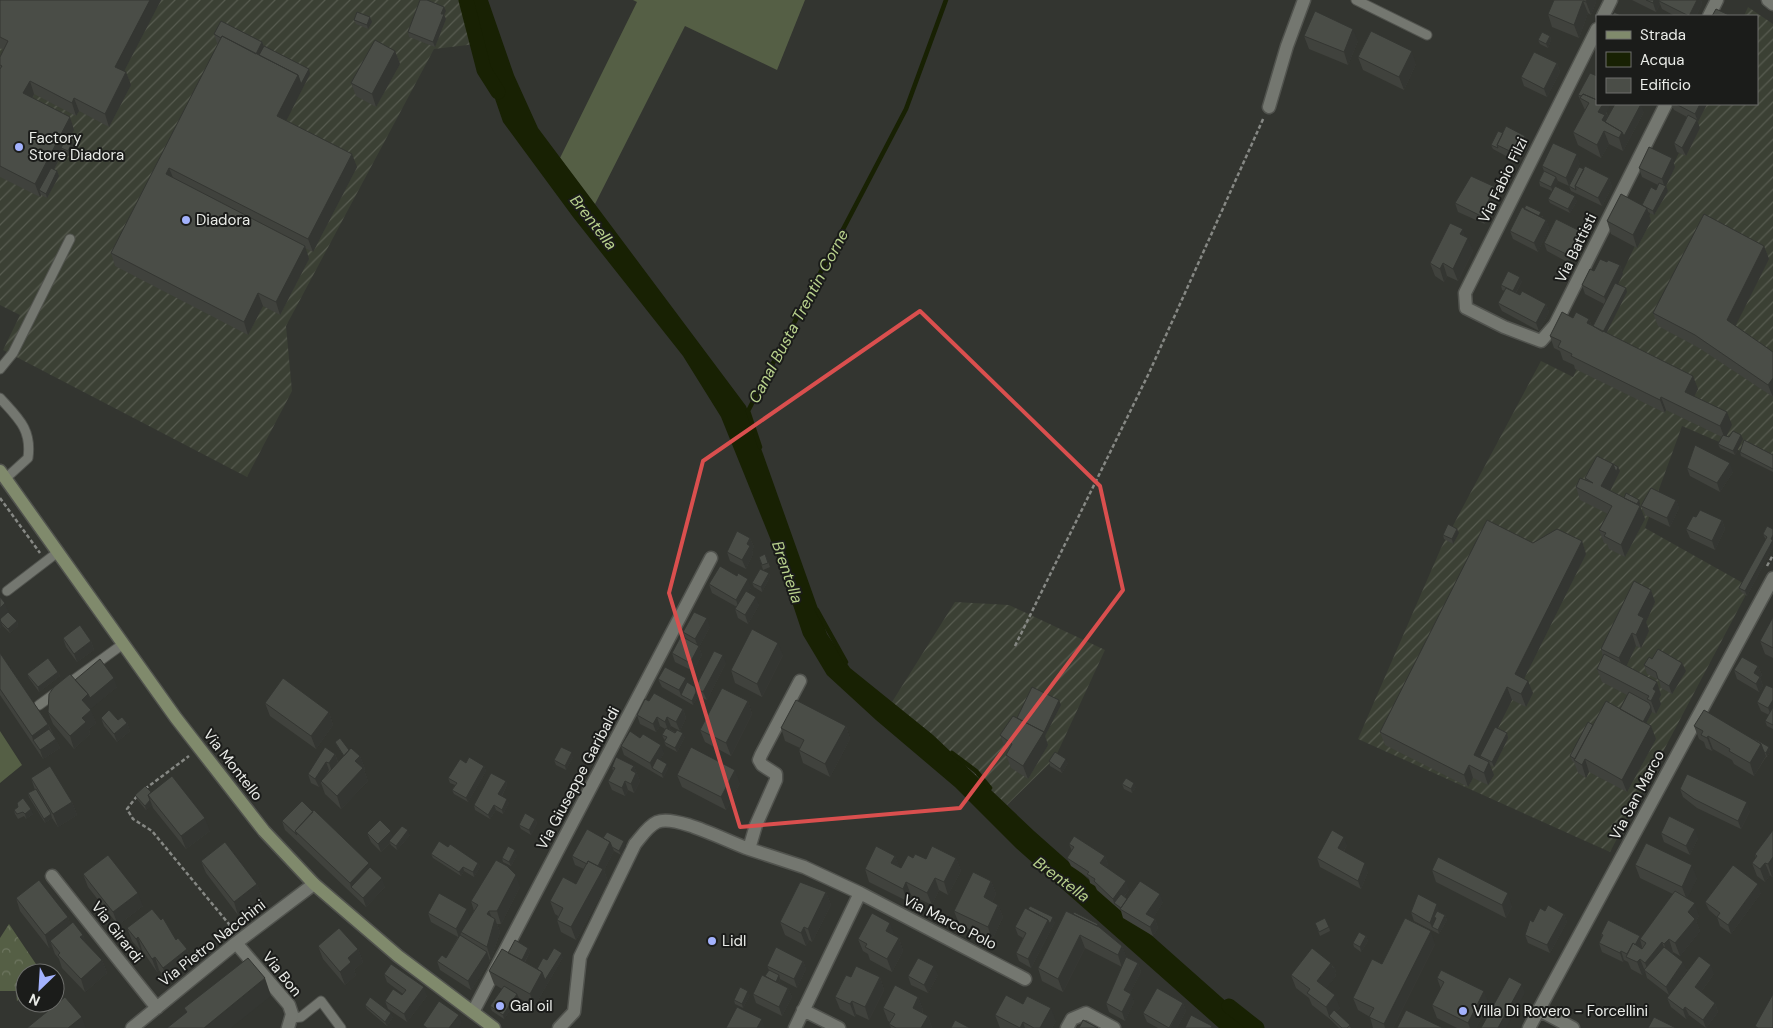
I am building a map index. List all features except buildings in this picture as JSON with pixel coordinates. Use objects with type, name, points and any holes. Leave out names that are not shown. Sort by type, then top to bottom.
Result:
[{"type":"main road","name":"Via Montello","points":[[3,475],[176,718],[256,820],[314,884],[398,956],[494,1028]]},
{"type":"street","points":[[1269,107],[1287,46],[1304,0]]},
{"type":"street","points":[[1604,15],[1612,0]]},
{"type":"street","points":[[1710,15],[1717,0]]},
{"type":"street","points":[[1768,0],[1773,4]]},
{"type":"street","name":"Via Fabio Filzi","points":[[1504,328],[1466,308],[1465,293],[1596,31]]},
{"type":"street","name":"Via Battisti","points":[[1504,328],[1541,341],[1555,325],[1665,105]]},
{"type":"street","name":"Via Giuseppe Garibaldi","points":[[473,1012],[711,558]]},
{"type":"street","name":"Via San Marco","points":[[1529,1028],[1773,578]]},
{"type":"street","points":[[749,848],[756,825],[776,780],[776,774],[762,765],[759,760],[800,681]]},
{"type":"street","name":"Via Marco Polo","points":[[559,1028],[574,1012],[580,957],[635,844],[646,831],[658,822],[675,822],[693,826],[724,840],[804,867],[860,893],[1025,979]]},
{"type":"street","name":"Via Girardi","points":[[52,876],[158,1008]]},
{"type":"street","name":"Via Pietro Nacchini","points":[[132,1028],[238,941],[314,884]]},
{"type":"street","points":[[795,1028],[860,893]]},
{"type":"street","name":"Via Bon","points":[[238,941],[289,1005],[290,1023]]},
{"type":"street","points":[[803,1010],[840,1028]]},
{"type":"street","points":[[1540,1010],[1573,1028]]},
{"type":"street","points":[[1067,1028],[1072,1019],[1086,1013],[1114,1028]]},
{"type":"lane","points":[[1356,0],[1428,35]]},
{"type":"lane","points":[[0,369],[13,353],[70,239]]},
{"type":"lane","points":[[0,398],[22,422],[30,443],[28,458],[3,475]]},
{"type":"lane","points":[[8,591],[58,552]]},
{"type":"lane","points":[[38,705],[123,644]]},
{"type":"lane","points":[[290,1023],[321,1001],[341,1028]]},
{"type":"path","points":[[1015,646],[1148,372],[1269,107]]},
{"type":"path","points":[[189,752],[188,757],[140,793],[128,805],[127,812],[133,819],[152,831],[238,941]]},
{"type":"highlighted area","points":[[920,311],[1100,486],[1123,590],[960,808],[740,827],[669,593],[703,461]]},
{"type":"shaded area","points":[[0,0],[461,0],[476,44],[434,49],[286,326],[292,391],[247,477],[3,350],[20,315],[0,305]]},
{"type":"shaded area","points":[[1748,7],[1773,24],[1773,465],[1682,426],[1645,528],[1750,587],[1610,852],[1358,739],[1441,548],[1541,361],[1573,377],[1702,105],[1758,105],[1758,15],[1744,15]]},
{"type":"shaded area","points":[[955,602],[1009,605],[1105,650],[1055,758],[1007,805],[933,735],[892,702]]},
{"type":"green space","points":[[633,0],[805,0],[777,70],[685,26],[595,204],[560,158],[637,2]]},
{"type":"green space","points":[[0,731],[22,765],[0,783]]},
{"type":"green space","points":[[9,924],[35,963],[15,963],[15,991],[0,991],[0,938]]},
{"type":"water","points":[[461,0],[488,0],[514,75],[538,128],[746,406],[827,634],[850,668],[933,735],[1034,831],[1256,1028],[1219,1028],[1016,848],[955,787],[876,720],[827,675],[803,635],[774,548],[721,417],[683,356],[573,217],[503,122]]},
{"type":"waterway","name":"Brentella","points":[[466,0],[484,70],[498,92]]},
{"type":"waterway","name":"Canal Busta Trentin Corne","points":[[760,447],[748,411],[906,109],[946,0]]},
{"type":"waterway","name":"Canal Busta Trentin Corne","points":[[817,610],[846,662]]},
{"type":"waterway","name":"Canal Busta Trentin Corne","points":[[952,753],[976,771],[990,788]]},
{"type":"waterway","name":"Brentella","points":[[1229,1006],[1257,1028]]},
{"type":"place","name":"Factory Store Diadora","points":[[19,147]]},
{"type":"place","name":"Diadora","points":[[186,220]]},
{"type":"place","name":"Lidl","points":[[712,941]]},
{"type":"place","name":"Gal oil","points":[[500,1006]]},
{"type":"place","name":"Villa Di Rovero - Forcellini","points":[[1463,1011]]}]
